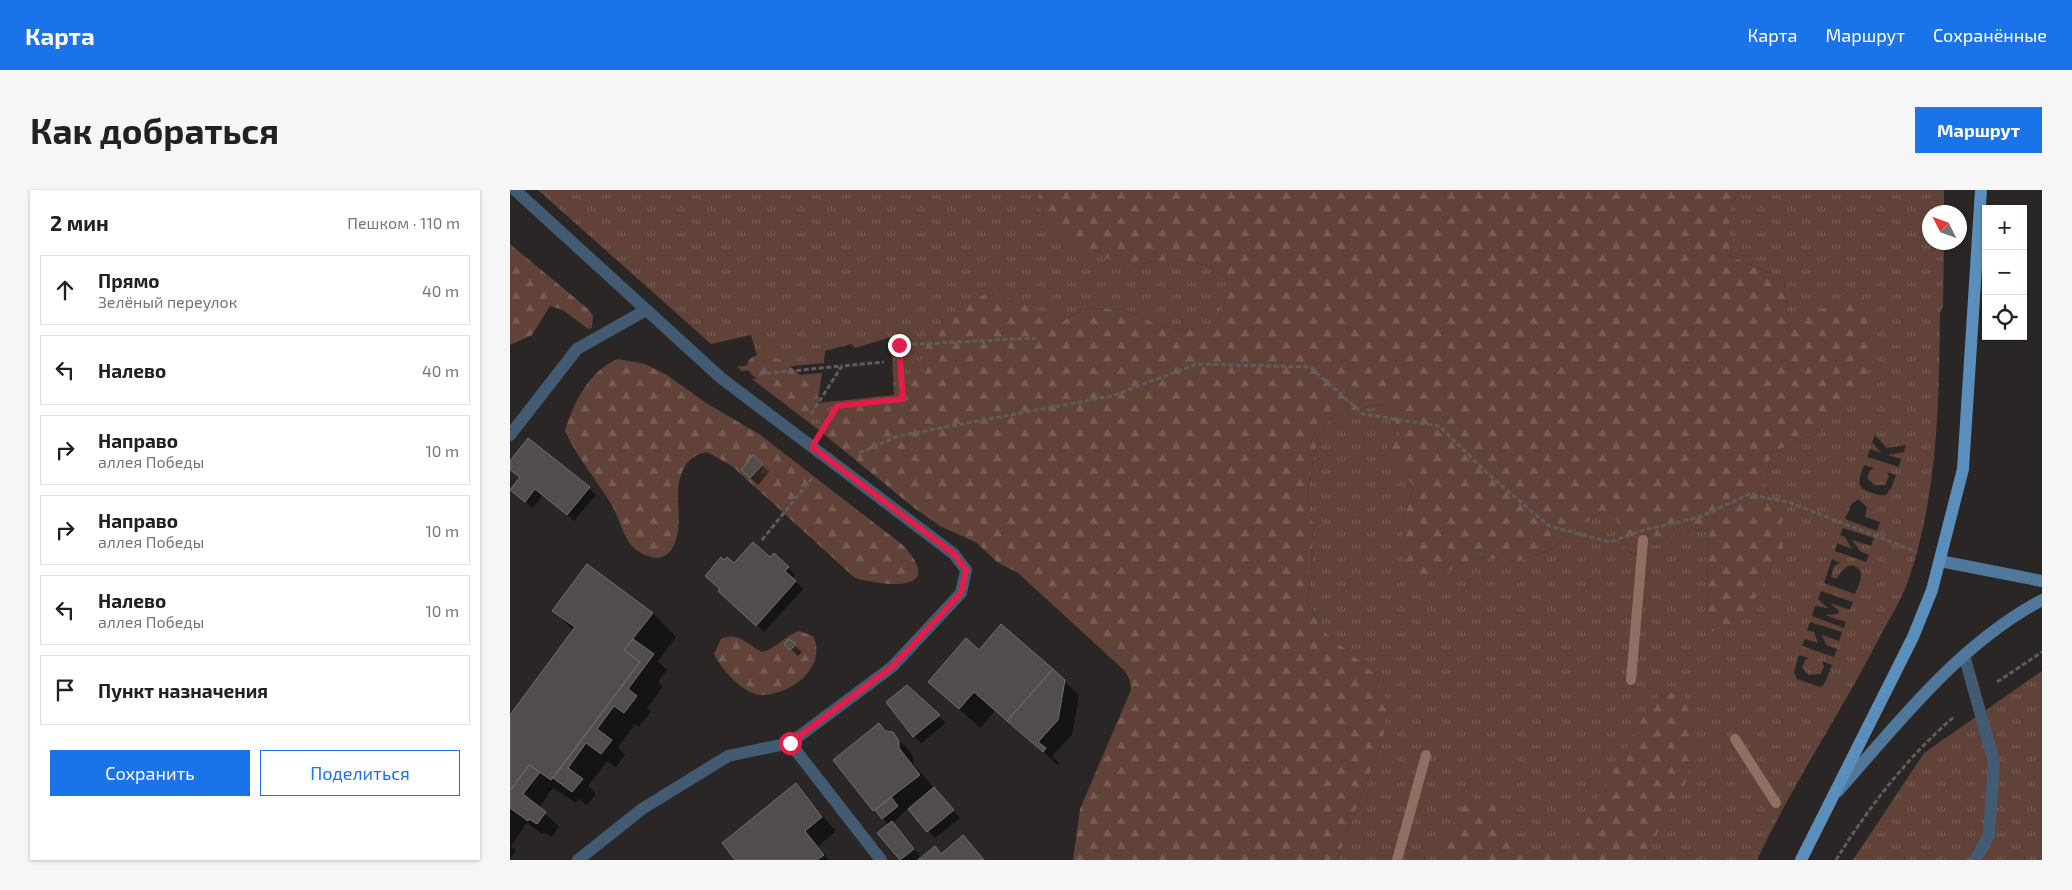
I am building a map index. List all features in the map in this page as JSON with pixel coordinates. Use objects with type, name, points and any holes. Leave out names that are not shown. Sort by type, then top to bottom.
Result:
[{"type":"main road","points":[[1801,860],[1913,637],[1932,590],[1940,562],[1963,469],[1981,190]]},
{"type":"street","points":[[1940,562],[2042,581]]},
{"type":"street","points":[[1833,797],[1906,714],[1964,655],[2012,616],[2042,600]]},
{"type":"lane","points":[[515,190],[721,378],[954,554],[966,570],[961,593],[892,667],[790,743],[728,756],[642,809],[578,860]]},
{"type":"lane","points":[[510,435],[577,349],[646,310]]},
{"type":"lane","points":[[1964,655],[1994,762],[1989,835],[1976,860]]},
{"type":"lane","points":[[790,743],[881,860]]},
{"type":"path","points":[[903,399],[899,345],[1036,338]]},
{"type":"path","points":[[721,378],[884,362]]},
{"type":"path","points":[[762,540],[830,461],[898,436],[1112,396],[1197,364],[1310,367],[1363,414],[1439,426],[1487,474],[1549,526],[1610,542],[1644,530],[1700,516],[1749,494],[1791,503],[1882,537],[1940,562]]},
{"type":"path","points":[[798,436],[842,366]]},
{"type":"path","points":[[812,447],[837,406],[911,398]]},
{"type":"path","points":[[1836,860],[1860,821],[1919,750],[1976,699],[2013,670],[2042,652]]},
{"type":"green space","points":[[538,190],[1039,190],[1038,200],[1132,265],[1177,259],[1209,266],[1227,280],[1227,297],[1221,314],[1210,325],[1185,331],[1159,325],[1123,309],[1087,308],[1063,321],[1043,314],[926,346],[917,374],[904,392],[881,404],[839,408],[828,415],[820,431],[752,379],[822,373],[818,403],[894,395],[891,337],[855,348],[851,344],[825,351],[824,363],[742,371],[737,367],[759,363],[751,335],[711,344]]},
{"type":"green space","points":[[1039,190],[1739,190],[1729,210],[1729,255],[1784,279],[1789,329],[1848,293],[1869,301],[1872,366],[1825,430],[1771,453],[1765,485],[1782,515],[1783,550],[1749,609],[1724,632],[1710,631],[1706,617],[1709,531],[1700,529],[1681,532],[1662,540],[1637,555],[1624,549],[1616,517],[1603,510],[1548,551],[1519,561],[1474,558],[1442,575],[1419,579],[1405,563],[1402,524],[1414,487],[1384,451],[1401,433],[1385,404],[1334,414],[1318,436],[1307,495],[1314,529],[1308,602],[1324,631],[1374,673],[1387,703],[1383,739],[1337,860],[1073,860],[1080,809],[1131,690],[1130,681],[1125,671],[1018,573],[997,562],[977,543],[940,526],[913,507],[820,431],[825,420],[838,409],[882,403],[903,391],[915,377],[925,349],[936,330],[958,308],[967,302],[985,295],[992,294],[1012,299],[1063,321],[1087,308],[1123,309],[1159,325],[1185,331],[1209,325],[1221,314],[1227,297],[1227,280],[1209,266],[1177,259],[1132,265],[1076,250],[1044,219],[1038,200]]},
{"type":"green space","points":[[1739,190],[1944,190],[1944,205],[1922,205],[1922,250],[1944,250],[1943,306],[1940,313],[1939,381],[1935,448],[1926,516],[1918,548],[1908,581],[1898,604],[1785,805],[1757,860],[1337,860],[1383,739],[1374,673],[1324,631],[1308,602],[1314,529],[1307,496],[1318,436],[1334,414],[1385,404],[1401,433],[1385,451],[1414,487],[1402,524],[1442,575],[1474,558],[1519,561],[1548,551],[1603,510],[1616,517],[1624,549],[1636,555],[1662,540],[1681,532],[1700,529],[1709,531],[1706,617],[1782,515],[1765,485],[1771,453],[1825,430],[1848,293],[1789,330],[1784,279],[1729,255],[1729,210]],"holes":[[[1875,435],[1887,448],[1906,445],[1904,452],[1888,455],[1901,459],[1899,467],[1867,457],[1870,449],[1881,453],[1872,442]],[[1864,465],[1874,468],[1870,471],[1867,478],[1874,485],[1885,485],[1889,476],[1887,472],[1896,475],[1886,495],[1878,495],[1861,487],[1859,481]],[[1858,499],[1867,507],[1865,517],[1880,522],[1877,531],[1845,519],[1851,505]],[[1843,528],[1874,538],[1871,546],[1852,540],[1860,551],[1869,555],[1866,562],[1835,551],[1837,543],[1852,549],[1845,537],[1840,535]],[[1832,559],[1840,563],[1834,566],[1831,577],[1837,579],[1841,572],[1852,565],[1856,566],[1861,574],[1855,594],[1824,583]],[[1821,591],[1853,602],[1850,610],[1830,603],[1839,611],[1838,614],[1825,615],[1846,622],[1844,628],[1812,616],[1815,606],[1828,608],[1818,599]],[[1810,622],[1842,632],[1839,641],[1822,635],[1826,645],[1837,649],[1834,657],[1802,646],[1805,639],[1818,643],[1814,632],[1807,630]],[[1799,655],[1809,658],[1805,660],[1802,668],[1809,675],[1821,674],[1824,666],[1822,661],[1832,665],[1824,685],[1820,687],[1797,679],[1794,672]]]},
{"type":"green space","points":[[510,244],[587,308],[593,315],[592,328],[588,329],[563,310],[550,306],[532,335],[510,345]]},
{"type":"green space","points":[[762,354],[771,356],[788,365],[808,385],[817,402],[813,415],[804,416],[751,374],[747,366],[749,360],[754,356]]},
{"type":"green space","points":[[618,359],[645,364],[667,375],[706,403],[759,434],[904,546],[915,561],[918,572],[915,579],[907,583],[895,584],[855,578],[732,466],[707,452],[691,459],[681,475],[678,492],[678,529],[671,550],[664,556],[654,558],[634,548],[625,535],[615,510],[565,431],[578,399],[591,379],[608,364]]},
{"type":"green space","points":[[799,631],[813,636],[816,658],[804,677],[785,690],[773,694],[762,695],[748,691],[728,674],[714,654],[721,639],[727,637],[743,640],[762,652]]},
{"type":"green space","points":[[2042,671],[2042,860],[1853,860],[1924,753]]},
{"type":"green space","points":[[1664,690],[1685,696],[1697,740],[1686,782],[1642,860],[1443,860],[1437,850],[1470,796],[1494,804],[1505,840],[1523,855],[1571,848],[1649,706]]},
{"type":"building","points":[[528,438],[590,487],[567,515],[535,489],[525,502],[510,490],[520,477],[510,470],[510,461]]},
{"type":"building","points":[[753,455],[763,464],[750,478],[741,470]]},
{"type":"building","points":[[753,542],[770,557],[774,553],[789,567],[785,571],[796,581],[756,626],[718,591],[720,589],[705,576],[721,557],[724,560],[727,557],[734,563]]},
{"type":"building","points":[[587,564],[653,613],[624,650],[640,662],[551,780],[529,765],[510,791],[510,715],[575,627],[552,611]]},
{"type":"building","points":[[1001,624],[1053,669],[1007,721],[974,692],[959,709],[928,682],[966,638],[979,650]]},
{"type":"building","points":[[633,639],[654,654],[628,689],[637,696],[624,713],[614,706],[597,729],[612,740],[601,754],[586,743],[568,768],[583,779],[572,792],[553,778],[640,662],[624,650]]},
{"type":"building","points":[[789,639],[796,644],[790,650],[784,644]]},
{"type":"building","points":[[1053,669],[1065,680],[1058,720],[1038,742],[1046,748],[1043,752],[1007,721]]},
{"type":"building","points":[[907,685],[940,715],[913,737],[886,702]]},
{"type":"building","points":[[879,723],[885,731],[893,732],[899,741],[899,748],[920,775],[873,811],[833,760]]},
{"type":"building","points":[[529,765],[540,772],[523,794],[546,812],[537,824],[529,819],[528,821],[510,808],[510,791]]},
{"type":"building","points":[[796,783],[822,817],[805,831],[824,855],[817,860],[735,860],[722,843]]},
{"type":"building","points":[[934,787],[954,810],[927,832],[908,809]]},
{"type":"building","points":[[891,797],[898,806],[882,819],[875,810]]},
{"type":"building","points":[[892,821],[914,849],[900,860],[877,833]]},
{"type":"building","points":[[963,835],[984,860],[918,860],[935,846],[941,854]]},
{"type":"waterway","points":[[1631,680],[1643,540]]},
{"type":"waterway","points":[[1735,739],[1776,803]]},
{"type":"waterway","points":[[1397,860],[1426,755]]},
{"type":"route","points":[[790,743],[892,667],[961,593],[966,570],[954,554],[812,447],[837,406],[903,399],[899,345]]}]
